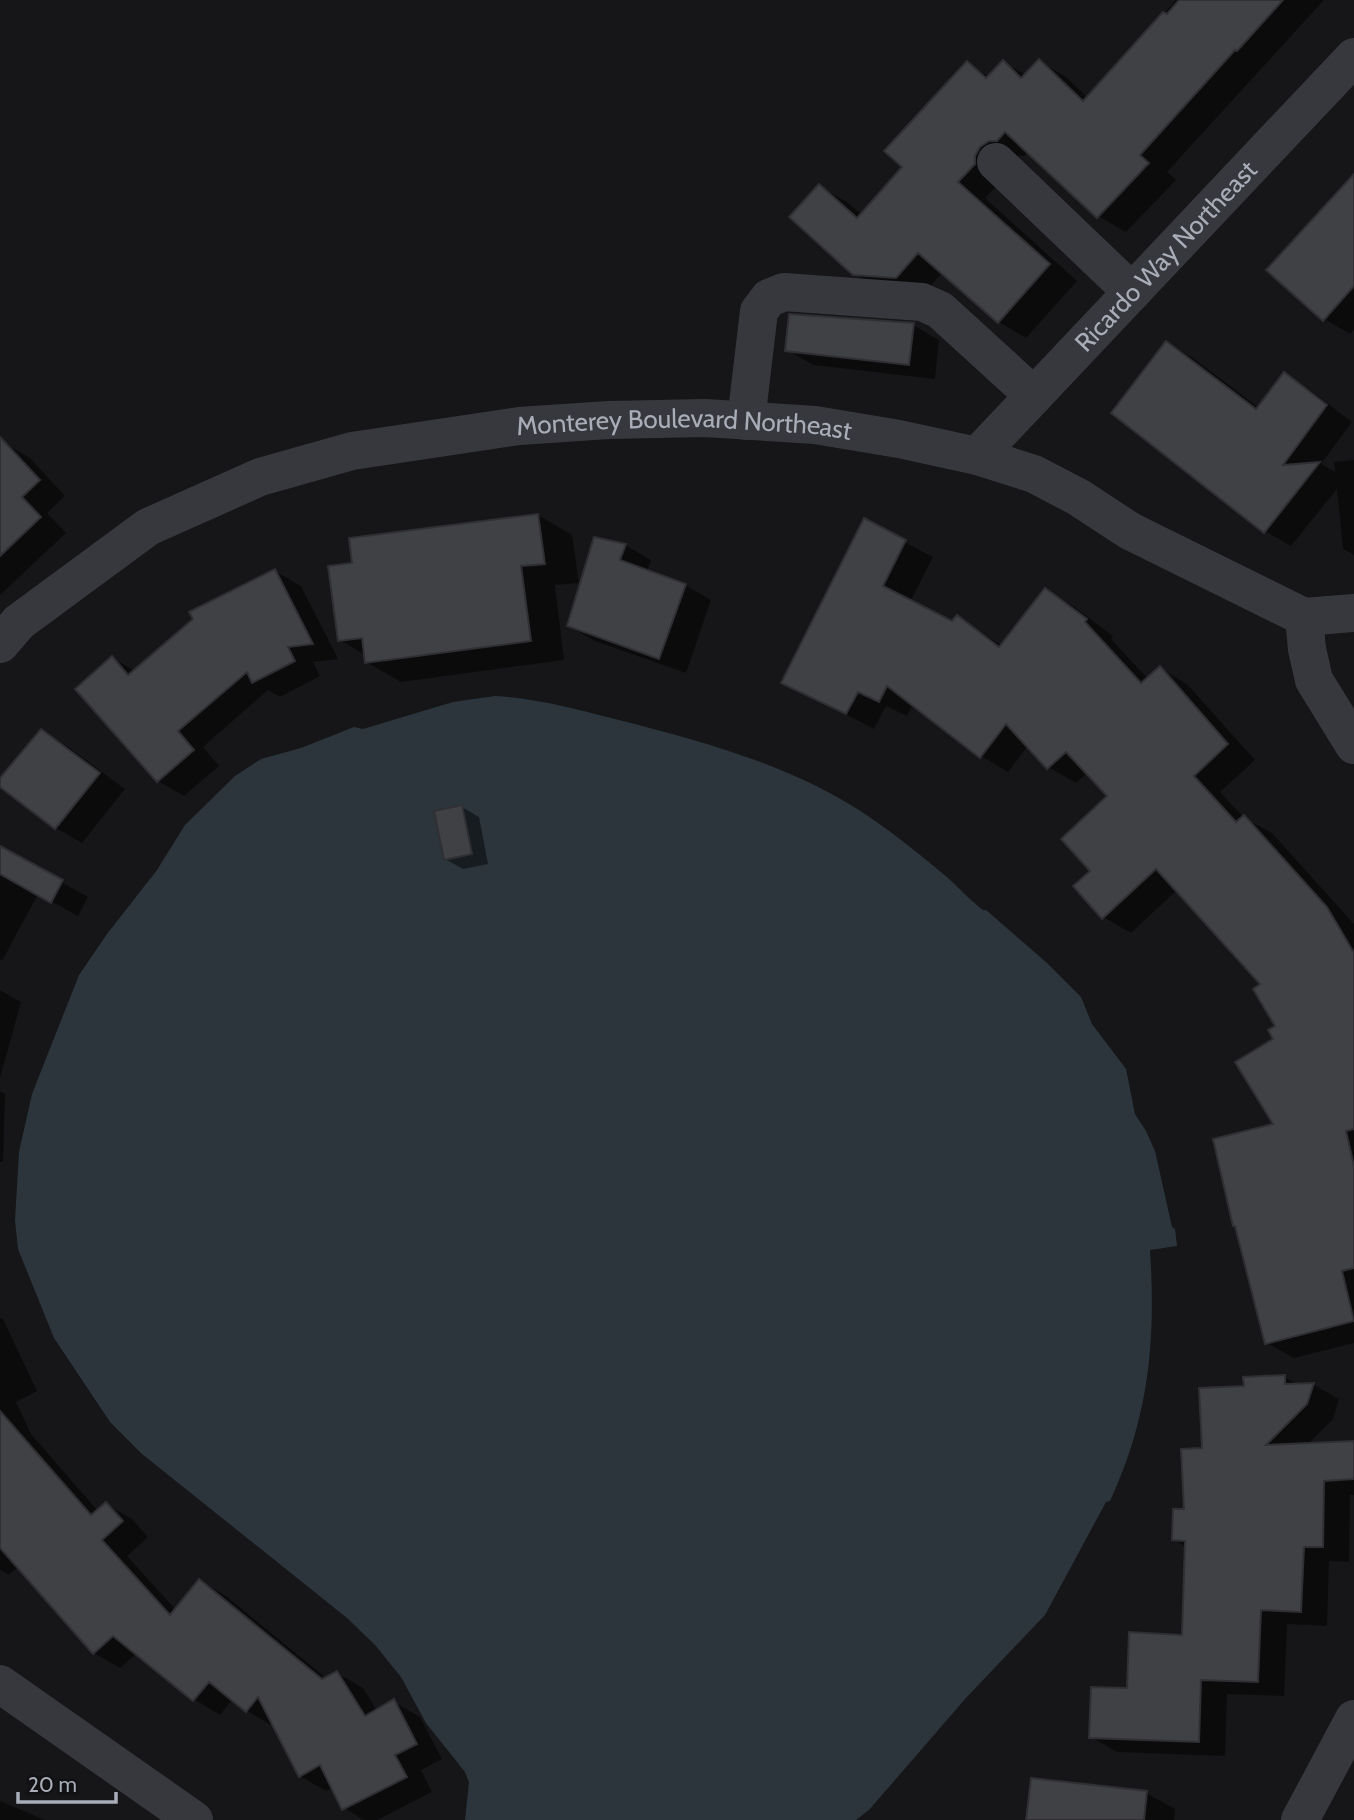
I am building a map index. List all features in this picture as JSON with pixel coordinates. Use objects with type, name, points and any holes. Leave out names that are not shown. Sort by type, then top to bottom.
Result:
[{"type":"street","name":"Ricardo Way Northeast","points":[[977,456],[1351,67]]},
{"type":"street","points":[[996,162],[1132,292]]},
{"type":"street","points":[[746,421],[759,311],[769,298],[784,292],[922,302],[931,305],[940,310],[1034,396]]},
{"type":"street","name":"Monterey Boulevard Northeast","points":[[6,632],[148,527],[260,477],[352,451],[519,426],[705,418],[815,425],[899,439],[977,456],[1034,474],[1078,497],[1130,531],[1304,618]]},
{"type":"street","points":[[1354,613],[1304,618],[1314,680],[1354,746]]},
{"type":"street","points":[[0,1684],[194,1820]]},
{"type":"street","points":[[1300,1820],[1354,1719]]},
{"type":"shaded area","points":[[495,696],[570,708],[713,746],[809,782],[868,816],[986,910],[1047,963],[1081,997],[1092,1024],[1126,1069],[1135,1114],[1155,1151],[1177,1246],[1150,1250],[1152,1316],[1147,1378],[1134,1439],[1110,1501],[1106,1502],[1045,1615],[966,1698],[869,1810],[856,1820],[465,1820],[469,1782],[465,1772],[426,1723],[401,1677],[375,1645],[347,1618],[142,1454],[110,1422],[54,1338],[18,1249],[15,1220],[19,1152],[32,1094],[79,975],[157,870],[185,825],[235,776],[261,759],[301,748],[354,727],[363,729],[453,702]]},
{"type":"building","points":[[1179,0],[1283,0],[1140,155],[1149,163],[1097,218],[1005,132],[997,141],[989,141],[980,147],[975,156],[975,164],[958,182],[1050,264],[998,323],[918,253],[896,278],[853,275],[789,217],[819,184],[857,218],[902,167],[884,151],[967,61],[986,78],[1003,60],[1021,78],[1039,59],[1083,101],[1163,12],[1167,14]]},
{"type":"building","points":[[1354,174],[1354,286],[1323,321],[1266,270]]},
{"type":"building","points":[[789,314],[914,323],[909,365],[785,351]]},
{"type":"building","points":[[1166,341],[1256,409],[1284,372],[1327,405],[1283,465],[1320,462],[1264,533],[1111,413]]},
{"type":"building","points":[[0,437],[40,480],[22,497],[41,517],[0,556]]},
{"type":"building","points":[[538,514],[545,564],[521,566],[531,641],[365,663],[362,638],[338,641],[328,566],[352,563],[349,538]]},
{"type":"building","points":[[864,518],[906,540],[883,586],[952,621],[957,615],[999,647],[1045,588],[1087,619],[1085,622],[1141,683],[1160,666],[1228,744],[1194,776],[1236,822],[1244,815],[1327,907],[1354,953],[1354,1129],[1346,1131],[1354,1166],[1354,1268],[1342,1271],[1354,1321],[1265,1344],[1213,1139],[1273,1124],[1235,1062],[1273,1039],[1268,1030],[1275,1026],[1253,989],[1260,984],[1156,869],[1102,919],[1073,886],[1090,871],[1061,839],[1107,796],[1066,752],[1047,769],[1006,724],[980,758],[887,686],[879,702],[858,692],[846,714],[781,683]]},
{"type":"building","points":[[594,537],[626,544],[620,560],[686,584],[659,659],[567,626]]},
{"type":"building","points":[[275,569],[313,644],[288,647],[295,661],[252,683],[247,672],[178,731],[194,750],[157,782],[75,689],[112,656],[128,675],[193,619],[189,612]]},
{"type":"building","points":[[41,729],[100,773],[55,829],[0,787],[0,778]]},
{"type":"building","points":[[462,805],[472,854],[444,860],[434,811]]},
{"type":"building","points":[[0,846],[63,880],[51,903],[0,874]]},
{"type":"building","points":[[1285,1375],[1285,1384],[1314,1383],[1307,1404],[1266,1445],[1354,1441],[1354,1479],[1324,1481],[1323,1547],[1304,1547],[1301,1612],[1261,1610],[1258,1682],[1201,1680],[1199,1742],[1089,1738],[1091,1687],[1127,1688],[1129,1632],[1182,1635],[1185,1541],[1172,1540],[1173,1509],[1184,1509],[1181,1449],[1202,1448],[1199,1388],[1244,1386],[1243,1377]]},
{"type":"building","points":[[0,1411],[91,1515],[106,1502],[123,1521],[102,1540],[170,1615],[199,1579],[322,1679],[337,1671],[365,1716],[394,1699],[417,1744],[395,1755],[407,1777],[342,1810],[320,1765],[299,1777],[258,1697],[246,1712],[209,1682],[193,1701],[113,1636],[93,1654],[0,1548]]},
{"type":"building","points":[[1031,1778],[1147,1791],[1144,1820],[1026,1820]]}]
